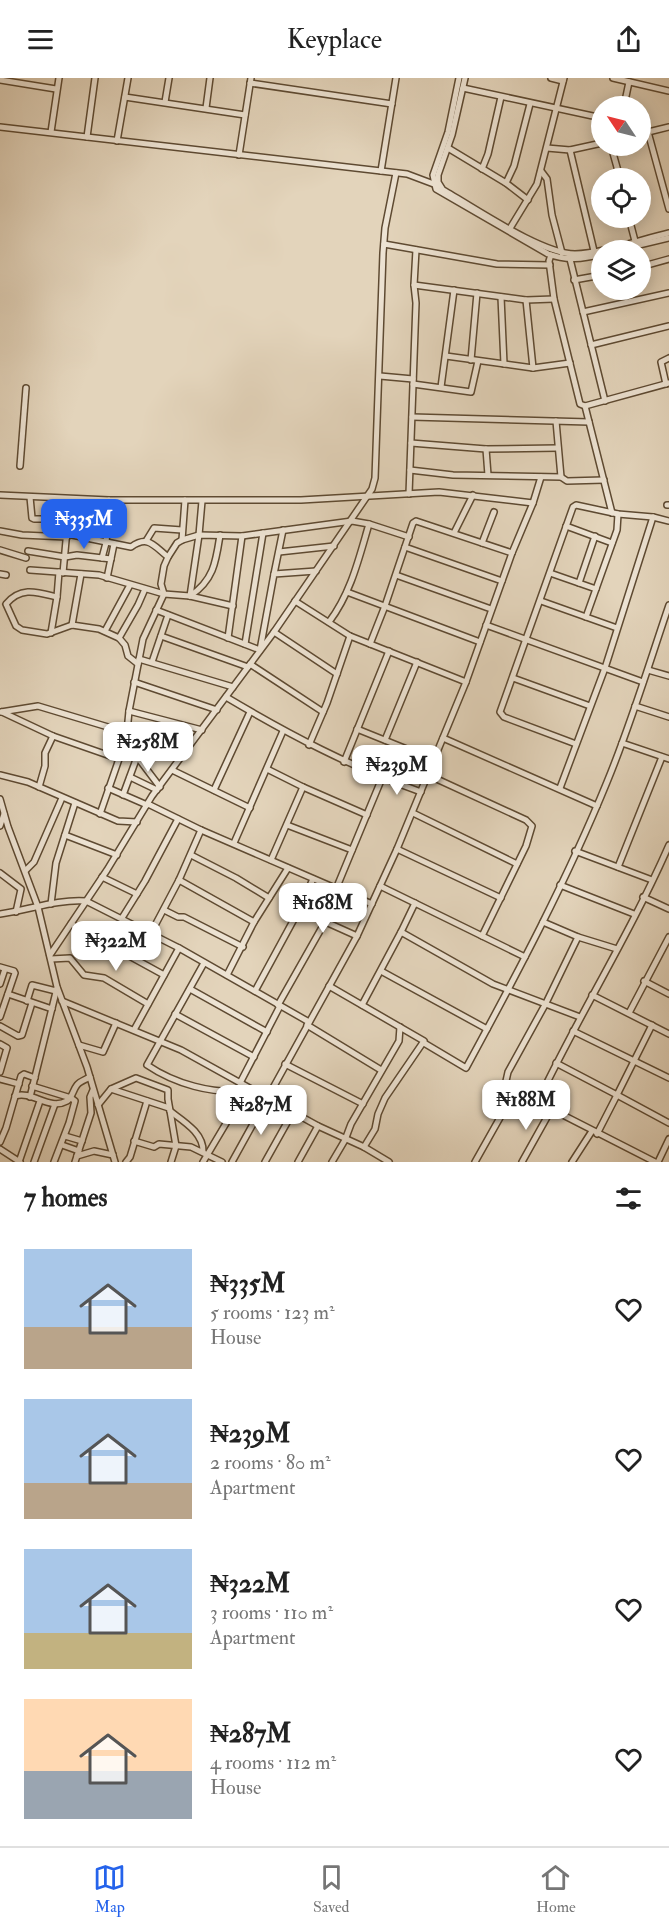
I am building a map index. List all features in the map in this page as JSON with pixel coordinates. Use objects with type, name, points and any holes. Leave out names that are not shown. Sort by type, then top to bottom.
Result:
[{"type":"street","points":[[51,132],[58,78]]},
{"type":"street","points":[[87,137],[95,78]]},
{"type":"street","points":[[117,141],[128,78]]},
{"type":"street","points":[[165,102],[169,78]]},
{"type":"street","points":[[206,108],[210,78]]},
{"type":"street","points":[[381,171],[396,78]]},
{"type":"street","points":[[459,78],[448,132],[433,175],[440,193],[539,245],[562,253],[591,252]]},
{"type":"street","points":[[436,185],[448,148],[465,78]]},
{"type":"street","points":[[509,230],[537,184],[541,171],[564,79],[551,78]]},
{"type":"street","points":[[613,78],[669,91]]},
{"type":"street","points":[[0,81],[56,89]]},
{"type":"street","points":[[239,155],[251,81],[392,104]]},
{"type":"street","points":[[626,96],[628,82]]},
{"type":"street","points":[[463,88],[591,116]]},
{"type":"street","points":[[125,97],[206,108],[245,116]]},
{"type":"street","points":[[482,169],[488,154],[501,97]]},
{"type":"street","points":[[506,183],[514,166],[530,104]]},
{"type":"street","points":[[0,127],[381,171],[412,176],[436,185]]},
{"type":"street","points":[[651,131],[669,127]]},
{"type":"street","points":[[651,143],[669,209]]},
{"type":"street","points":[[547,148],[570,150],[591,145]]},
{"type":"street","points":[[448,148],[506,183],[528,200]]},
{"type":"street","points":[[570,150],[591,240]]},
{"type":"street","points":[[541,171],[547,179],[552,215],[562,253]]},
{"type":"street","points":[[50,957],[117,855],[147,804],[274,632],[368,497],[375,478],[384,244],[396,173]]},
{"type":"street","points":[[509,230],[551,255],[570,259],[591,256]]},
{"type":"street","points":[[639,240],[669,233]]},
{"type":"street","points":[[651,242],[669,238]]},
{"type":"street","points":[[384,244],[497,264],[550,265]]},
{"type":"street","points":[[409,494],[416,250]]},
{"type":"street","points":[[551,255],[554,299],[580,404],[585,406],[667,383],[661,362],[669,358]]},
{"type":"street","points":[[570,259],[605,401]]},
{"type":"street","points":[[651,264],[669,259]]},
{"type":"street","points":[[574,279],[591,277]]},
{"type":"street","points":[[414,285],[526,300],[554,299]]},
{"type":"street","points":[[441,387],[454,290]]},
{"type":"street","points":[[380,376],[472,391],[477,293]]},
{"type":"street","points":[[583,312],[669,293]]},
{"type":"street","points":[[501,297],[504,364]]},
{"type":"street","points":[[526,300],[534,368]]},
{"type":"street","points":[[591,345],[669,326]]},
{"type":"street","points":[[446,356],[534,368],[570,363]]},
{"type":"street","points":[[20,466],[26,388]]},
{"type":"street","points":[[585,406],[618,525],[586,617]]},
{"type":"street","points":[[412,417],[589,422]]},
{"type":"street","points":[[556,421],[561,477]]},
{"type":"street","points":[[411,443],[486,449],[558,448]]},
{"type":"street","points":[[486,449],[488,475]]},
{"type":"street","points":[[410,470],[453,475],[561,477],[567,481],[604,480]]},
{"type":"street","points":[[232,1162],[357,936],[397,849],[466,682],[541,477]]},
{"type":"street","points":[[0,495],[202,501],[302,500],[439,492],[533,503]]},
{"type":"street","points":[[453,533],[473,495]]},
{"type":"street","points":[[30,497],[33,518],[107,523]]},
{"type":"street","points":[[102,558],[106,543],[109,500]]},
{"type":"street","points":[[182,540],[185,500]]},
{"type":"street","points":[[190,596],[202,501]]},
{"type":"street","points":[[576,744],[504,717],[500,712],[574,505],[615,514],[653,517],[669,521]]},
{"type":"street","points":[[482,543],[494,512]]},
{"type":"street","points":[[560,789],[604,668],[653,517]]},
{"type":"street","points":[[51,633],[65,557],[68,519]]},
{"type":"street","points":[[164,594],[161,588],[162,574],[168,557],[182,540],[199,535],[242,536],[352,521],[409,537]]},
{"type":"street","points":[[370,644],[416,521],[512,553]]},
{"type":"street","points":[[328,622],[338,610],[347,592],[369,524]]},
{"type":"street","points":[[566,526],[612,543]]},
{"type":"street","points":[[146,542],[154,528],[182,530]]},
{"type":"street","points":[[260,650],[283,530]]},
{"type":"street","points":[[0,531],[67,536],[130,547],[138,541],[146,542],[153,544],[168,557]]},
{"type":"street","points":[[245,644],[263,533]]},
{"type":"street","points":[[190,596],[214,568],[220,535]]},
{"type":"street","points":[[228,638],[242,536]]},
{"type":"street","points":[[579,583],[595,536]]},
{"type":"street","points":[[107,578],[114,544]]},
{"type":"street","points":[[279,552],[334,546]]},
{"type":"street","points":[[405,547],[502,581]]},
{"type":"street","points":[[0,550],[27,554],[65,557],[77,555],[111,559]]},
{"type":"street","points":[[30,570],[99,575],[164,594],[190,596],[233,606]]},
{"type":"street","points":[[274,574],[316,571]]},
{"type":"street","points":[[550,573],[596,589]]},
{"type":"street","points":[[72,625],[81,574]]},
{"type":"street","points":[[396,575],[491,609]]},
{"type":"street","points":[[105,631],[130,585]]},
{"type":"street","points":[[119,638],[145,589]]},
{"type":"street","points":[[57,597],[36,591],[24,591],[6,603],[19,629],[44,634],[72,625],[105,631],[119,638],[125,645],[128,656],[139,661],[152,662],[234,687]]},
{"type":"street","points":[[347,592],[480,642]]},
{"type":"street","points":[[100,814],[128,734],[129,711],[143,639],[164,594]]},
{"type":"street","points":[[295,601],[350,636],[466,682]]},
{"type":"street","points":[[541,601],[617,628]]},
{"type":"street","points":[[329,986],[424,1040],[466,1068],[543,922],[597,806],[622,743],[669,605]]},
{"type":"street","points":[[156,610],[260,650]]},
{"type":"street","points":[[152,662],[168,615]]},
{"type":"street","points":[[486,625],[643,682]]},
{"type":"street","points":[[274,632],[338,674]]},
{"type":"street","points":[[161,636],[249,666],[323,712]]},
{"type":"street","points":[[309,745],[338,674],[350,636]]},
{"type":"street","points":[[344,762],[388,651]]},
{"type":"street","points":[[385,740],[417,663]]},
{"type":"street","points":[[648,670],[669,676]]},
{"type":"street","points":[[513,678],[590,706]]},
{"type":"street","points":[[134,682],[217,710]]},
{"type":"street","points":[[226,697],[309,745],[382,778],[421,792]]},
{"type":"street","points":[[1,712],[38,706],[184,754]]},
{"type":"street","points":[[634,706],[669,717]]},
{"type":"street","points":[[129,711],[202,730]]},
{"type":"street","points":[[1,712],[53,736],[118,759]]},
{"type":"street","points":[[214,790],[250,712]]},
{"type":"street","points":[[357,729],[434,760]]},
{"type":"street","points":[[234,843],[283,731]]},
{"type":"street","points":[[39,787],[45,766],[45,753],[53,736]]},
{"type":"street","points":[[443,738],[597,806]]},
{"type":"street","points":[[126,742],[158,789]]},
{"type":"street","points":[[618,867],[666,758],[622,743]]},
{"type":"street","points":[[123,795],[137,757]]},
{"type":"street","points":[[267,769],[367,815]]},
{"type":"street","points":[[172,770],[250,808]]},
{"type":"street","points":[[0,775],[39,787],[118,821],[137,822]]},
{"type":"street","points":[[428,776],[529,822],[532,828],[518,864],[482,936]]},
{"type":"street","points":[[130,777],[158,789]]},
{"type":"street","points":[[336,889],[382,778]]},
{"type":"street","points":[[271,860],[303,787]]},
{"type":"street","points":[[108,788],[372,904]]},
{"type":"street","points":[[26,870],[34,862],[62,798]]},
{"type":"street","points":[[0,799],[38,907],[57,989],[90,1077],[115,1162]]},
{"type":"street","points":[[51,904],[55,868],[75,803]]},
{"type":"street","points":[[413,813],[518,864]]},
{"type":"street","points":[[0,824],[4,814]]},
{"type":"street","points":[[122,918],[178,819]]},
{"type":"street","points":[[287,825],[352,850]]},
{"type":"street","points":[[151,933],[179,880],[201,830]]},
{"type":"street","points":[[65,835],[117,855]]},
{"type":"street","points":[[539,1103],[556,1064],[669,845]]},
{"type":"street","points":[[397,849],[501,898]]},
{"type":"street","points":[[575,851],[652,880]]},
{"type":"street","points":[[191,855],[236,878],[268,898]]},
{"type":"street","points":[[227,975],[254,922],[288,868]]},
{"type":"street","points":[[0,873],[21,889],[16,912]]},
{"type":"street","points":[[102,877],[137,894]]},
{"type":"street","points":[[255,991],[299,910],[313,879]]},
{"type":"street","points":[[179,880],[254,922]]},
{"type":"street","points":[[560,885],[634,915]]},
{"type":"street","points":[[380,886],[525,957]]},
{"type":"street","points":[[643,897],[669,909]]},
{"type":"street","points":[[0,914],[74,900],[86,901],[151,933],[255,991],[381,1070]]},
{"type":"street","points":[[362,1005],[415,903]]},
{"type":"street","points":[[164,910],[178,917],[184,917],[243,947]]},
{"type":"street","points":[[299,910],[357,936]]},
{"type":"street","points":[[240,1083],[279,1005],[325,922]]},
{"type":"street","points":[[543,922],[578,937],[617,949]]},
{"type":"street","points":[[71,924],[164,975]]},
{"type":"street","points":[[401,932],[493,984],[580,1017]]},
{"type":"street","points":[[578,937],[546,1003],[508,1072],[507,1084],[515,1091],[551,1110],[656,1162],[669,1139]]},
{"type":"street","points":[[628,1014],[644,981],[666,951],[669,937]]},
{"type":"street","points":[[134,1030],[179,948]]},
{"type":"street","points":[[50,957],[70,958],[84,975],[104,978],[148,1004]]},
{"type":"street","points":[[204,963],[148,1066],[175,1079],[205,1089],[234,1092],[246,1089]]},
{"type":"street","points":[[0,984],[2,968],[15,973],[0,1017]]},
{"type":"street","points":[[381,970],[487,1029]]},
{"type":"street","points":[[644,981],[669,994]]},
{"type":"street","points":[[0,1026],[18,1036],[22,1035],[32,985],[57,989]]},
{"type":"street","points":[[30,1097],[57,989]]},
{"type":"street","points":[[190,989],[267,1032]]},
{"type":"street","points":[[8,994],[52,1009]]},
{"type":"street","points":[[592,995],[669,1034]]},
{"type":"street","points":[[62,1001],[181,1050],[240,1083],[246,1089],[268,1098],[345,1140],[364,1147],[389,1162]]},
{"type":"street","points":[[175,1014],[254,1057]]},
{"type":"street","points":[[79,1045],[103,1052],[116,1023]]},
{"type":"street","points":[[573,1162],[595,1132],[617,1095],[652,1025]]},
{"type":"street","points":[[332,1162],[399,1041],[400,1027]]},
{"type":"street","points":[[573,1031],[669,1078]]},
{"type":"street","points":[[364,1147],[375,1129],[385,1098],[424,1042]]},
{"type":"street","points":[[0,1044],[7,1048],[0,1072]]},
{"type":"street","points":[[285,1064],[363,1104]]},
{"type":"street","points":[[556,1064],[669,1123]]},
{"type":"street","points":[[0,1142],[22,1074],[35,1078]]},
{"type":"street","points":[[15,1096],[22,1094],[55,1104],[68,1101],[77,1085],[90,1077]]},
{"type":"street","points":[[98,1105],[111,1089],[136,1078],[168,1089],[176,1146],[171,1162]]},
{"type":"street","points":[[0,1079],[19,1084]]},
{"type":"street","points":[[33,1086],[75,1101],[62,1145],[54,1162]]},
{"type":"street","points":[[77,1156],[91,1113],[90,1097],[93,1088]]},
{"type":"street","points":[[111,1089],[169,1109],[196,1132],[205,1153]]},
{"type":"street","points":[[203,1162],[205,1153],[246,1089]]},
{"type":"street","points":[[476,1162],[515,1091]]},
{"type":"street","points":[[0,1149],[16,1161],[40,1101]]},
{"type":"street","points":[[126,1162],[147,1101]]},
{"type":"street","points":[[34,1162],[55,1104]]},
{"type":"street","points":[[230,1117],[264,1106]]},
{"type":"street","points":[[522,1162],[551,1110]]},
{"type":"street","points":[[265,1162],[293,1112]]},
{"type":"street","points":[[298,1162],[318,1126]]},
{"type":"street","points":[[65,1136],[82,1141]]},
{"type":"street","points":[[134,1141],[154,1147],[159,1144],[190,1147],[222,1162]]},
{"type":"street","points":[[62,1145],[77,1156]]},
{"type":"street","points":[[77,1156],[94,1151],[113,1155]]}]
